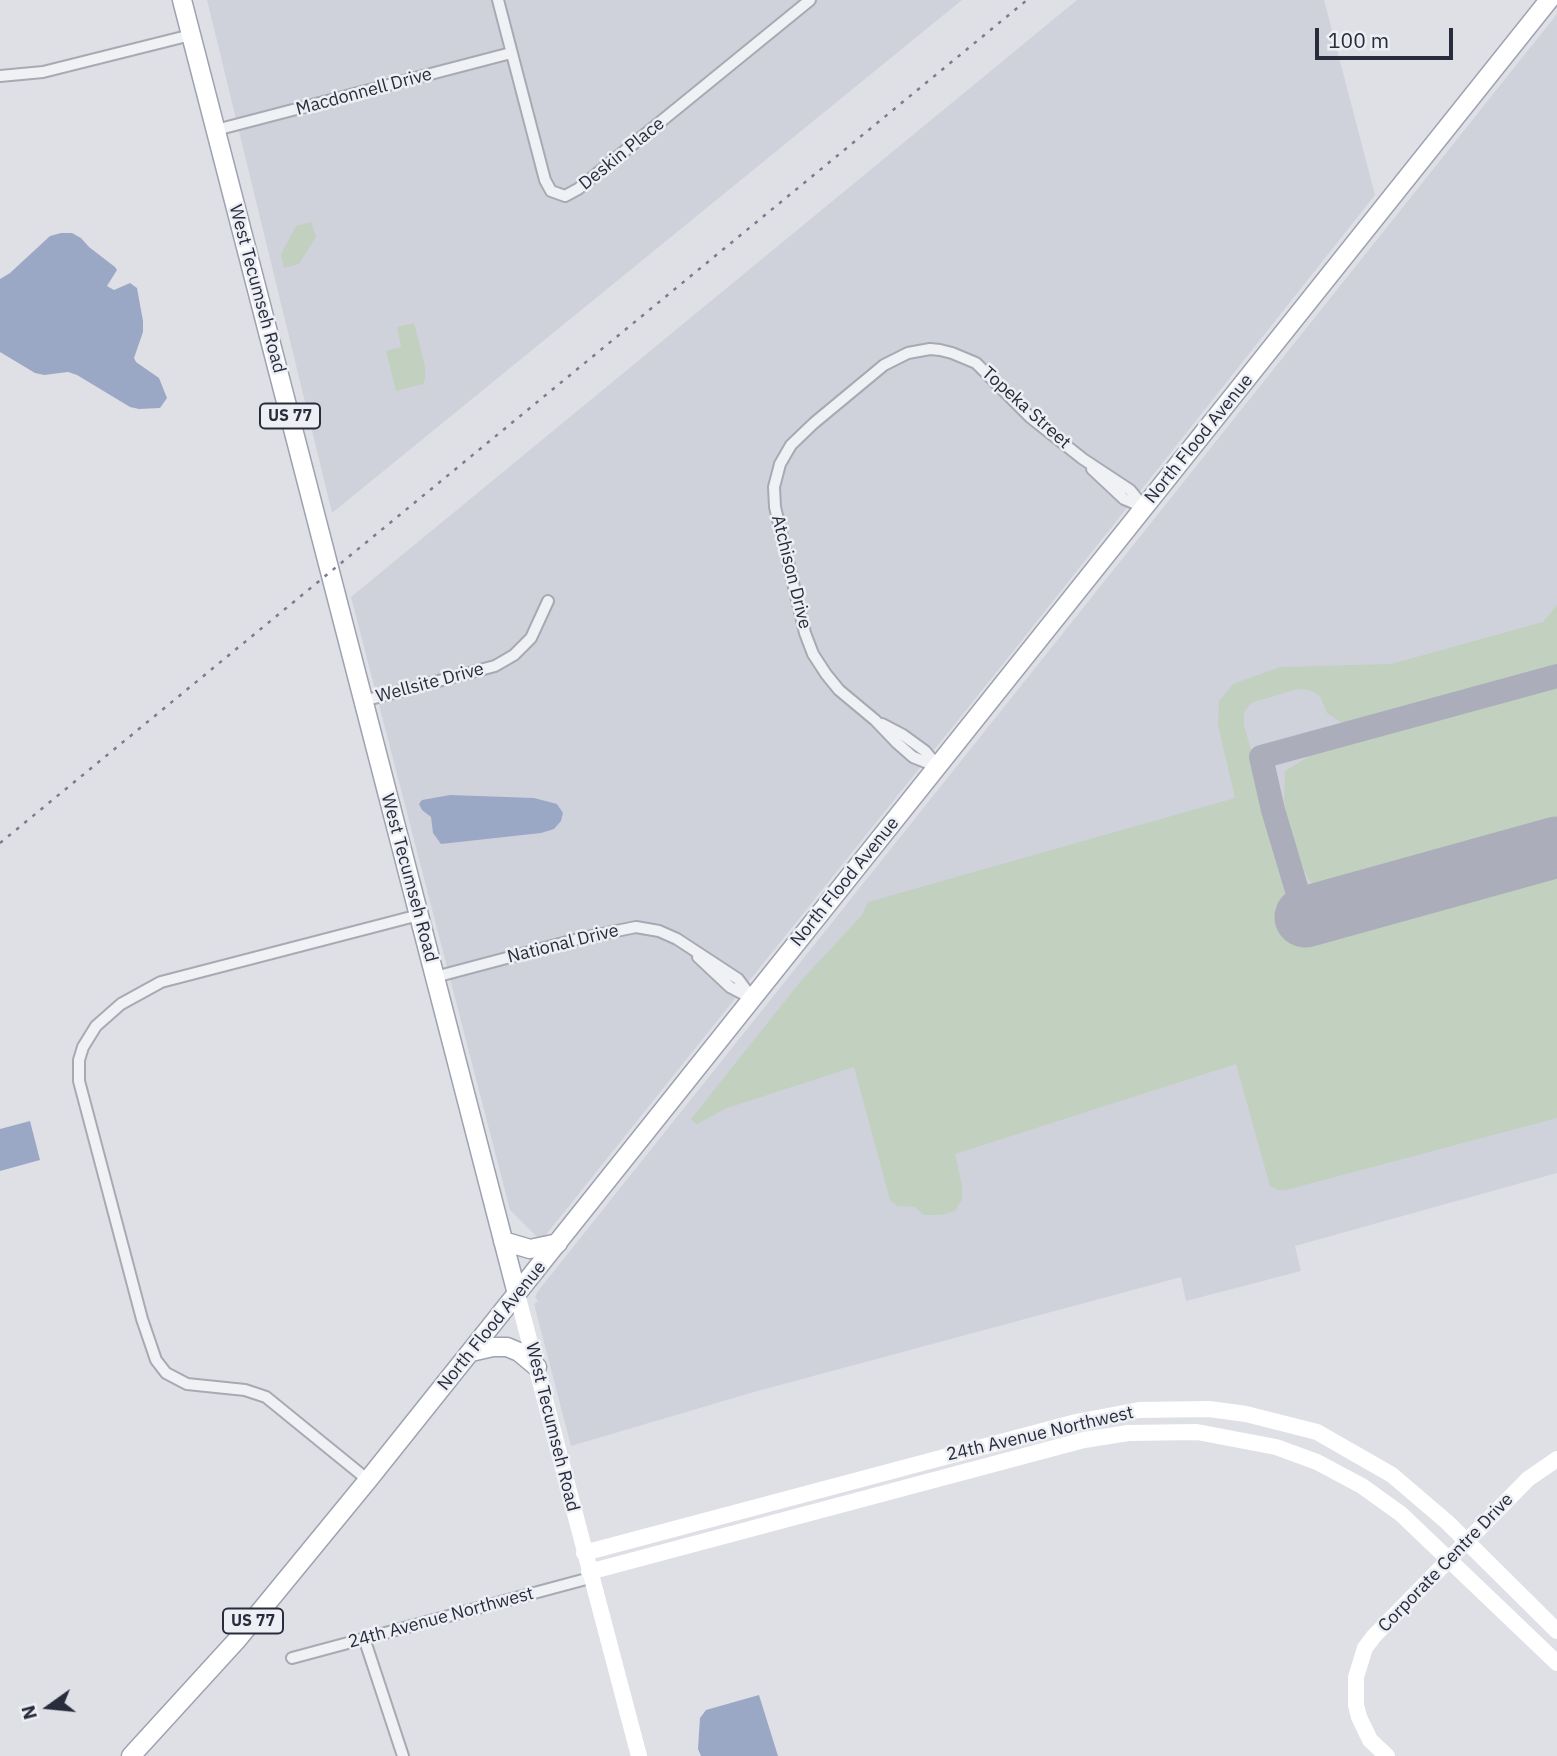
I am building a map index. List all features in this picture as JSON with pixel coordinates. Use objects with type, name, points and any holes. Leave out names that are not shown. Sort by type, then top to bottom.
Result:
[{"type":"main road","name":"West Tecumseh Road","points":[[182,0],[639,1756]]},
{"type":"main road","name":"North Flood Avenue","points":[[131,1756],[236,1641],[368,1480],[1549,0]]},
{"type":"main road","points":[[503,1241],[530,1249],[558,1242]]},
{"type":"main road","points":[[471,1352],[507,1346],[537,1367]]},
{"type":"main road","name":"24th Avenue Northwest","points":[[584,1553],[1119,1412],[1172,1408],[1209,1409],[1246,1414],[1317,1432],[1392,1475],[1420,1497],[1557,1631]]},
{"type":"main road","name":"24th Avenue Northwest","points":[[590,1575],[1084,1440],[1128,1433],[1197,1432],[1253,1441],[1317,1462],[1384,1500],[1450,1559],[1532,1642],[1557,1663]]},
{"type":"main road","name":"Corporate Centre Drive","points":[[1387,1756],[1370,1740],[1359,1717],[1355,1692],[1359,1663],[1374,1636],[1528,1479],[1557,1459]]},
{"type":"main road","points":[[1532,1642],[1557,1650]]},
{"type":"street","name":"Deskin Place","points":[[498,0],[545,180],[551,191],[565,196],[578,189],[810,0]]},
{"type":"street","points":[[0,76],[43,72],[191,35]]},
{"type":"street","name":"Macdonnell Drive","points":[[216,130],[511,53]]},
{"type":"street","name":"Topeka Street","points":[[854,389],[884,365],[908,353],[930,349],[952,353],[983,369],[1030,417],[1083,459],[1124,499],[1144,507]]},
{"type":"street","name":"Atchison Drive","points":[[854,389],[814,423],[785,453],[776,476],[774,499],[778,524],[805,633],[825,674],[839,690],[875,720],[903,734],[925,751],[938,766]]},
{"type":"street","name":"Wellsite Drive","points":[[363,701],[495,666],[514,655],[531,638],[548,601]]},
{"type":"street","points":[[368,1480],[266,1397],[245,1390],[187,1384],[166,1373],[156,1360],[142,1319],[79,1081],[79,1060],[83,1047],[96,1026],[121,1004],[161,982],[419,915]]},
{"type":"street","name":"National Drive","points":[[435,977],[628,928],[646,928],[659,931],[688,947],[738,979],[752,998]]},
{"type":"street","name":"24th Avenue Northwest","points":[[292,1658],[590,1575]]},
{"type":"street","points":[[364,1639],[403,1756]]},
{"type":"shaded area","points":[[207,0],[962,0],[332,513]]},
{"type":"shaded area","points":[[1077,0],[1324,0],[1375,195],[541,1241],[510,1210],[351,597]]},
{"type":"shaded area","points":[[1557,14],[1557,1173],[1295,1246],[1301,1271],[1186,1301],[1181,1277],[754,1392],[571,1446],[534,1304],[538,1301],[535,1297],[538,1291]]},
{"type":"green space","points":[[311,222],[316,237],[299,264],[284,268],[281,254],[296,226]]},
{"type":"green space","points":[[414,323],[425,366],[425,379],[423,384],[396,391],[386,351],[401,347],[397,327]]},
{"type":"green space","points":[[1557,605],[1557,667],[1345,725],[1327,713],[1320,696],[1309,690],[1297,689],[1251,703],[1244,712],[1244,725],[1303,939],[1557,870],[1557,1118],[1279,1190],[1270,1186],[1236,1064],[955,1154],[962,1185],[962,1199],[955,1211],[941,1215],[924,1215],[915,1207],[897,1206],[890,1200],[854,1067],[727,1108],[697,1124],[691,1119],[801,981],[862,915],[868,902],[1235,798],[1218,725],[1219,701],[1233,684],[1280,667],[1391,664],[1543,622]]},
{"type":"green space","points":[[1557,683],[1557,826],[1320,891],[1308,879],[1287,818],[1284,802],[1285,771],[1313,754]]},
{"type":"water","points":[[72,233],[81,238],[115,267],[117,270],[107,286],[114,290],[130,283],[137,288],[143,332],[134,358],[159,378],[167,398],[160,408],[130,407],[77,375],[68,372],[44,375],[35,373],[0,352],[0,279],[50,236]]},
{"type":"water","points":[[450,795],[534,798],[557,804],[563,813],[561,821],[554,829],[541,833],[441,844],[433,833],[431,817],[419,804],[422,800]]},
{"type":"water","points":[[30,1121],[40,1160],[0,1171],[0,1129]]},
{"type":"water","points":[[759,1695],[778,1756],[701,1756],[698,1749],[700,1718],[706,1710]]},
{"type":"taxiway","points":[[1305,917],[1273,810],[1261,757],[1557,676]]},
{"type":"runway","points":[[1305,917],[1557,847]]},
{"type":"railway","points":[[0,843],[1027,0]]}]
